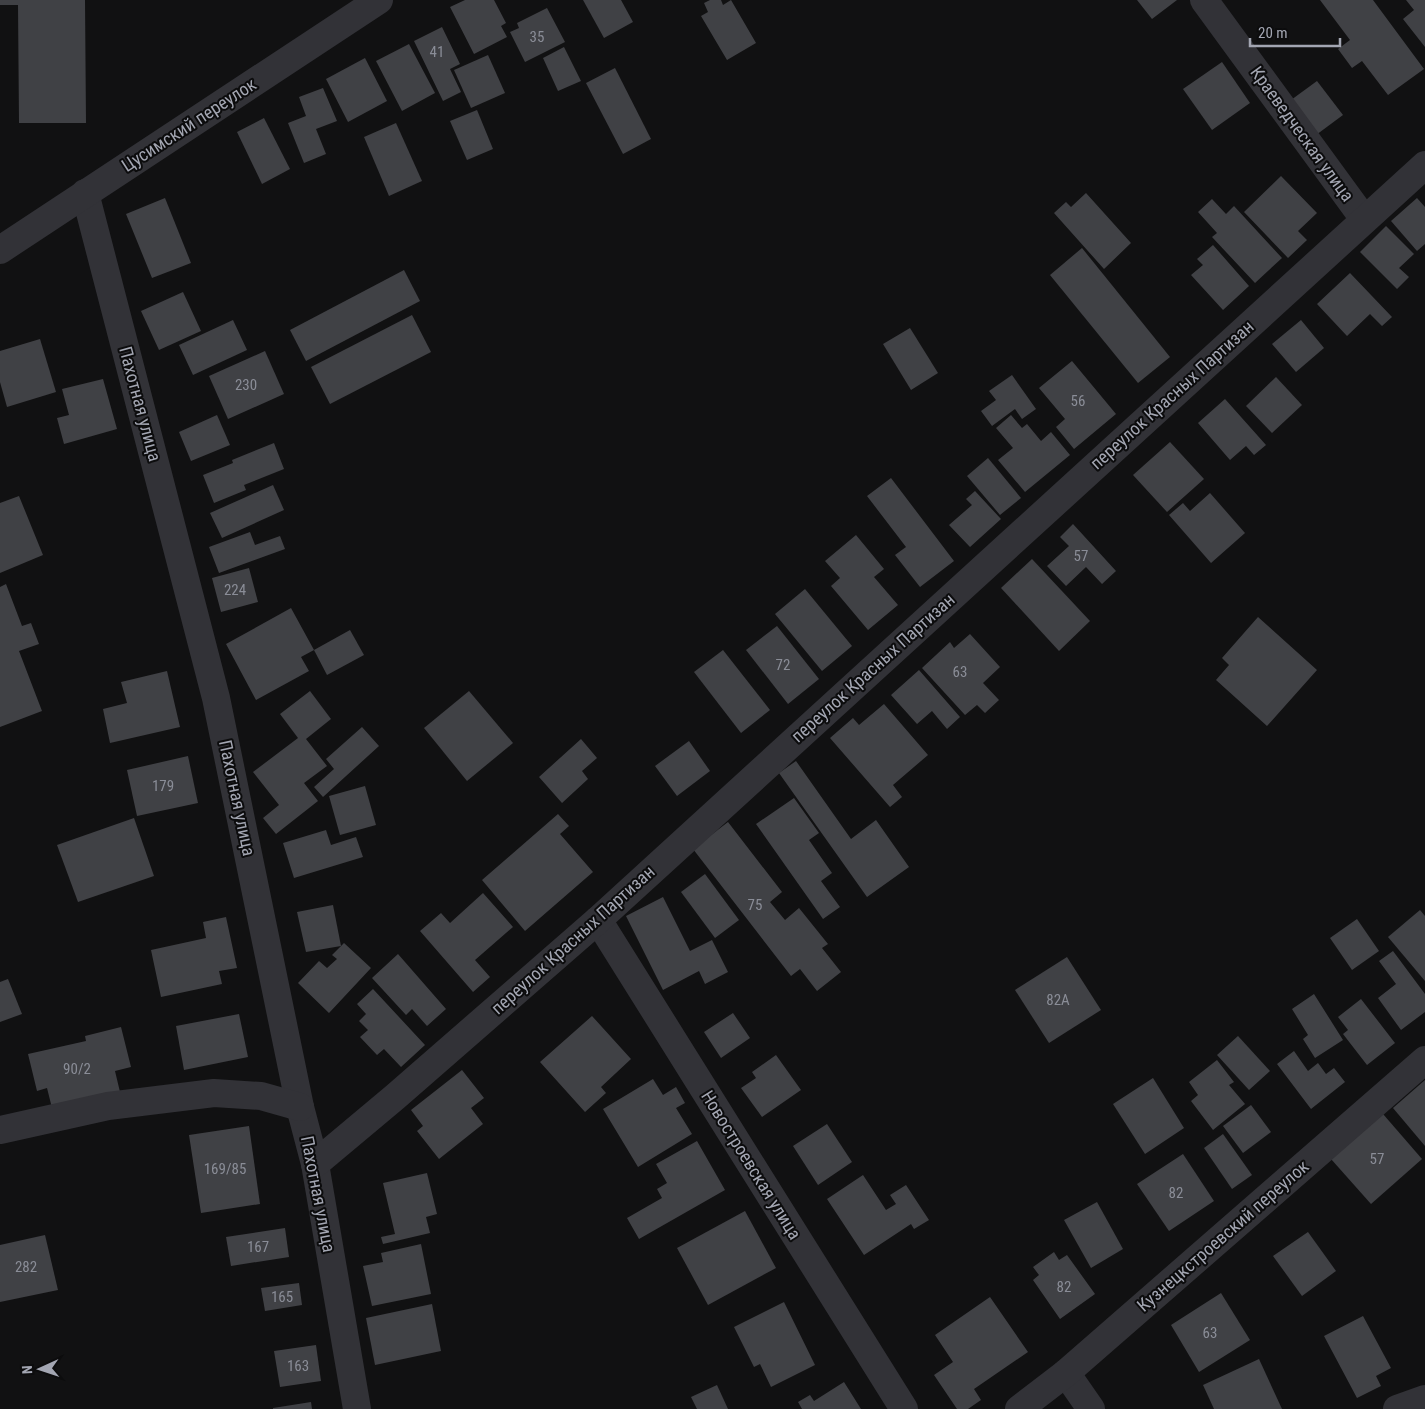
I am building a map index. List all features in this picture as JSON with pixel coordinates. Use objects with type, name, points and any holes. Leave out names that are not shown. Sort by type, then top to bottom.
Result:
[{"type":"street","name":"Цусимский переулок","points":[[0,250],[379,0]]},
{"type":"street","name":"Краеведческая улица","points":[[1204,0],[1364,219]]},
{"type":"street","name":"переулок Красных Партизан","points":[[315,1164],[598,920],[1425,165]]},
{"type":"street","name":"Пахотная улица","points":[[85,193],[216,698],[300,1107],[315,1164],[357,1409]]},
{"type":"street","name":"Новостроевская улица","points":[[598,920],[904,1409]]},
{"type":"street","name":"Кузнецкстроевский переулок","points":[[1019,1409],[1066,1372],[1425,1060]]},
{"type":"street","points":[[0,1128],[108,1106],[214,1093],[261,1096],[300,1107]]},
{"type":"street","points":[[1066,1372],[1091,1409]]},
{"type":"street","points":[[1397,1409],[1425,1399]]},
{"type":"building","points":[[0,0],[85,0],[86,123],[19,123],[18,5],[0,5]]},
{"type":"building","points":[[465,0],[494,0],[506,23],[501,26],[507,37],[474,54],[450,7]]},
{"type":"building","points":[[583,0],[621,0],[633,22],[604,38]]},
{"type":"building","points":[[710,0],[721,0],[723,5],[731,0],[756,43],[727,60],[701,16],[708,12],[704,3]]},
{"type":"building","points":[[1137,0],[1177,0],[1152,19]]},
{"type":"building","points":[[1320,0],[1373,0],[1424,69],[1388,95],[1362,61],[1352,68],[1338,49],[1350,40]]},
{"type":"building","points":[[1406,0],[1425,0],[1425,47],[1403,19],[1414,10]]},
{"type":"building","points":[[547,8],[565,42],[525,62],[510,32],[519,28],[517,23]]},
{"type":"building","points":[[442,27],[460,64],[450,69],[461,92],[443,101],[414,41]]},
{"type":"building","points":[[409,44],[435,93],[402,111],[376,61]]},
{"type":"building","points":[[564,47],[581,81],[558,91],[543,58]]},
{"type":"building","points":[[488,55],[505,93],[471,108],[454,70]]},
{"type":"building","points":[[365,58],[387,101],[348,122],[326,79]]},
{"type":"building","points":[[1222,62],[1250,103],[1212,130],[1183,89]]},
{"type":"building","points":[[615,68],[651,139],[623,154],[586,83]]},
{"type":"building","points":[[1317,81],[1343,115],[1316,135],[1291,100]]},
{"type":"building","points":[[323,88],[337,121],[316,129],[326,154],[304,163],[288,123],[306,116],[299,97]]},
{"type":"building","points":[[477,110],[493,149],[467,160],[450,121]]},
{"type":"building","points":[[264,118],[290,169],[262,184],[237,132]]},
{"type":"building","points":[[396,123],[422,181],[389,196],[364,137]]},
{"type":"building","points":[[1281,176],[1317,213],[1298,231],[1307,240],[1288,258],[1244,212]]},
{"type":"building","points":[[1086,193],[1131,243],[1104,269],[1054,213],[1066,202],[1071,207]]},
{"type":"building","points":[[165,198],[191,263],[152,278],[126,214]]},
{"type":"building","points":[[1417,198],[1425,207],[1425,244],[1417,251],[1391,221]]},
{"type":"building","points":[[1212,199],[1226,214],[1234,206],[1282,258],[1255,283],[1212,237],[1217,233],[1198,212]]},
{"type":"building","points":[[1386,226],[1414,254],[1399,268],[1409,277],[1397,289],[1360,252]]},
{"type":"building","points":[[1213,245],[1249,286],[1223,310],[1191,275],[1203,265],[1197,259]]},
{"type":"building","points":[[1082,248],[1170,357],[1138,383],[1050,275]]},
{"type":"building","points":[[404,270],[420,301],[306,361],[290,330]]},
{"type":"building","points":[[1350,273],[1392,317],[1382,326],[1370,314],[1347,336],[1317,304]]},
{"type":"building","points":[[183,292],[201,331],[159,350],[141,311]]},
{"type":"building","points":[[412,315],[431,352],[330,404],[311,367]]},
{"type":"building","points":[[233,320],[247,350],[193,375],[179,345]]},
{"type":"building","points":[[1301,320],[1324,348],[1296,372],[1272,344]]},
{"type":"building","points":[[910,328],[938,373],[911,390],[883,344]]},
{"type":"building","points":[[40,339],[56,392],[7,407],[0,382],[0,351]]},
{"type":"building","points":[[265,351],[284,394],[228,419],[209,376]]},
{"type":"building","points":[[1072,361],[1116,414],[1074,449],[1056,427],[1065,419],[1039,388]]},
{"type":"building","points":[[1012,375],[1036,409],[1022,419],[1015,409],[992,426],[981,411],[996,400],[989,391]]},
{"type":"building","points":[[1276,377],[1302,405],[1272,433],[1246,406]]},
{"type":"building","points":[[103,379],[117,429],[64,444],[57,418],[69,415],[62,389]]},
{"type":"building","points":[[1225,399],[1266,445],[1254,455],[1246,446],[1230,460],[1198,423]]},
{"type":"building","points":[[217,415],[230,445],[191,461],[179,432]]},
{"type":"building","points":[[1011,415],[1022,428],[1027,424],[1041,441],[1051,432],[1070,455],[1025,492],[998,460],[1013,448],[996,428]]},
{"type":"building","points":[[1170,442],[1204,479],[1167,512],[1133,475]]},
{"type":"building","points":[[274,443],[284,469],[244,485],[246,490],[214,503],[203,475],[233,463],[232,460]]},
{"type":"building","points":[[988,458],[1021,498],[1000,515],[967,476]]},
{"type":"building","points":[[891,478],[954,561],[920,587],[895,555],[906,547],[867,496]]},
{"type":"building","points":[[273,485],[284,510],[222,538],[210,513]]},
{"type":"building","points":[[975,491],[1001,519],[970,547],[949,525],[972,505],[966,499]]},
{"type":"building","points":[[1210,493],[1245,533],[1211,563],[1169,515],[1183,503],[1190,511]]},
{"type":"building","points":[[19,496],[43,555],[0,573],[0,503]]},
{"type":"building","points":[[1073,524],[1116,571],[1102,584],[1086,567],[1066,586],[1047,566],[1069,546],[1060,537]]},
{"type":"building","points":[[250,532],[255,545],[280,536],[285,549],[219,573],[209,547]]},
{"type":"building","points":[[856,535],[884,569],[874,577],[898,605],[868,630],[831,586],[840,578],[825,561]]},
{"type":"building","points":[[1032,559],[1090,621],[1059,651],[1001,588]]},
{"type":"building","points":[[249,568],[258,602],[221,612],[212,578]]},
{"type":"building","points":[[6,584],[22,626],[31,623],[39,644],[19,651],[42,711],[0,727],[0,587]]},
{"type":"building","points":[[805,589],[852,646],[822,671],[775,614]]},
{"type":"building","points":[[291,608],[314,650],[301,657],[309,671],[256,700],[226,644]]},
{"type":"building","points":[[1258,617],[1317,670],[1267,726],[1216,680],[1229,665],[1222,658]]},
{"type":"building","points":[[777,626],[819,679],[788,704],[746,650]]},
{"type":"building","points":[[350,630],[364,655],[327,675],[314,650]]},
{"type":"building","points":[[970,634],[1000,667],[983,683],[999,700],[985,713],[977,705],[965,715],[922,668],[950,642],[954,648]]},
{"type":"building","points":[[723,650],[770,710],[741,733],[694,672]]},
{"type":"building","points":[[919,670],[960,717],[947,729],[932,711],[917,724],[891,695]]},
{"type":"building","points":[[167,671],[180,727],[110,743],[103,709],[127,703],[121,682]]},
{"type":"building","points":[[310,691],[331,719],[306,739],[327,766],[304,783],[318,801],[276,834],[263,818],[279,805],[253,772],[298,738],[280,714]]},
{"type":"building","points":[[469,691],[513,743],[467,781],[424,728]]},
{"type":"building","points":[[884,704],[928,755],[893,785],[902,797],[890,807],[830,738],[853,718],[859,725]]},
{"type":"building","points":[[362,727],[379,746],[323,797],[314,787],[334,769],[326,759]]},
{"type":"building","points":[[581,739],[597,758],[582,771],[588,779],[562,803],[539,777]]},
{"type":"building","points":[[689,741],[710,771],[677,796],[655,766]]},
{"type":"building","points":[[188,756],[198,803],[137,816],[127,770]]},
{"type":"building","points":[[796,761],[851,839],[876,820],[909,867],[867,897],[779,773]]},
{"type":"building","points":[[365,786],[376,825],[340,835],[329,796]]},
{"type":"building","points":[[794,798],[819,833],[809,840],[832,873],[821,881],[840,907],[823,919],[756,824]]},
{"type":"building","points":[[558,814],[569,826],[560,834],[593,872],[525,931],[482,880]]},
{"type":"building","points":[[134,818],[154,876],[78,902],[57,845]]},
{"type":"building","points":[[728,822],[782,892],[770,902],[785,920],[799,908],[828,944],[822,948],[841,972],[817,991],[800,969],[791,976],[693,849]]},
{"type":"building","points":[[326,830],[331,845],[356,837],[363,857],[294,878],[283,843]]},
{"type":"building","points":[[705,874],[739,920],[715,938],[681,892]]},
{"type":"building","points":[[483,893],[513,927],[475,960],[490,977],[473,992],[420,931],[441,913],[450,923]]},
{"type":"building","points":[[663,897],[690,951],[712,940],[728,972],[705,984],[699,971],[663,990],[626,916]]},
{"type":"building","points":[[333,905],[341,946],[306,952],[297,912]]},
{"type":"building","points":[[1420,910],[1425,916],[1425,981],[1388,937]]},
{"type":"building","points":[[226,917],[237,968],[219,971],[222,984],[161,997],[151,950],[206,938],[203,922]]},
{"type":"building","points":[[1357,919],[1379,951],[1352,970],[1330,938]]},
{"type":"building","points":[[344,943],[371,968],[329,1013],[298,983],[319,961],[327,968],[337,959],[332,955]]},
{"type":"building","points":[[1393,951],[1425,994],[1425,1012],[1401,1030],[1378,998],[1396,984],[1379,961]]},
{"type":"building","points":[[398,954],[446,1009],[427,1026],[412,1009],[406,1015],[372,978]]},
{"type":"building","points":[[1067,957],[1101,1010],[1049,1043],[1015,990]]},
{"type":"building","points":[[8,979],[22,1014],[0,1022],[0,982]]},
{"type":"building","points":[[373,989],[425,1045],[401,1067],[384,1049],[377,1055],[360,1037],[368,1030],[359,1021],[366,1014],[357,1004]]},
{"type":"building","points":[[1314,994],[1343,1040],[1315,1058],[1303,1039],[1308,1035],[1292,1009]]},
{"type":"building","points":[[1361,999],[1395,1043],[1367,1065],[1343,1034],[1348,1030],[1338,1017]]},
{"type":"building","points":[[733,1013],[750,1038],[721,1058],[704,1032]]},
{"type":"building","points":[[239,1014],[248,1057],[184,1070],[176,1026]]},
{"type":"building","points":[[592,1016],[631,1059],[601,1087],[606,1093],[585,1112],[540,1062]]},
{"type":"building","points":[[121,1027],[131,1067],[115,1071],[120,1092],[52,1108],[47,1088],[37,1091],[28,1054],[86,1041],[85,1036]]},
{"type":"building","points":[[1238,1036],[1270,1071],[1249,1090],[1217,1055]]},
{"type":"building","points":[[1294,1051],[1308,1071],[1318,1063],[1326,1074],[1334,1068],[1345,1082],[1311,1109],[1277,1064]]},
{"type":"building","points":[[776,1055],[801,1090],[762,1117],[741,1088],[756,1078],[752,1072]]},
{"type":"building","points":[[1217,1060],[1234,1082],[1229,1085],[1245,1104],[1213,1130],[1191,1101],[1198,1095],[1189,1082]]},
{"type":"building","points":[[462,1070],[484,1098],[471,1108],[483,1124],[439,1159],[417,1131],[423,1126],[411,1110]]},
{"type":"building","points":[[1153,1078],[1184,1128],[1145,1154],[1113,1104]]},
{"type":"building","points":[[653,1079],[663,1095],[676,1087],[685,1103],[676,1108],[692,1134],[638,1167],[603,1109]]},
{"type":"building","points":[[1425,1080],[1425,1146],[1393,1108]]},
{"type":"building","points":[[1251,1105],[1271,1132],[1243,1153],[1223,1126]]},
{"type":"building","points":[[1383,1114],[1422,1159],[1371,1204],[1331,1159]]},
{"type":"building","points":[[827,1124],[852,1162],[818,1185],[793,1146]]},
{"type":"building","points":[[249,1126],[260,1204],[201,1213],[189,1135]]},
{"type":"building","points":[[1223,1134],[1252,1175],[1232,1189],[1204,1148]]},
{"type":"building","points":[[697,1141],[725,1190],[639,1239],[627,1218],[662,1198],[657,1189],[667,1183],[656,1164]]},
{"type":"building","points":[[1183,1154],[1214,1201],[1169,1231],[1137,1184]]},
{"type":"building","points":[[427,1173],[437,1214],[426,1217],[430,1233],[383,1244],[381,1237],[395,1234],[383,1183]]},
{"type":"building","points":[[863,1175],[886,1210],[896,1204],[890,1195],[906,1185],[929,1220],[914,1229],[911,1224],[864,1255],[827,1199]]},
{"type":"building","points":[[1097,1202],[1123,1249],[1091,1268],[1064,1220]]},
{"type":"building","points":[[745,1211],[776,1268],[708,1305],[677,1248]]},
{"type":"building","points":[[285,1228],[289,1257],[231,1266],[226,1237]]},
{"type":"building","points":[[1308,1232],[1336,1271],[1302,1296],[1273,1256]]},
{"type":"building","points":[[45,1235],[58,1290],[0,1302],[0,1245]]},
{"type":"building","points":[[421,1244],[431,1294],[372,1306],[363,1266],[383,1262],[381,1253]]},
{"type":"building","points":[[1054,1252],[1059,1260],[1067,1255],[1095,1294],[1060,1319],[1033,1280],[1039,1275],[1033,1267]]},
{"type":"building","points":[[299,1283],[302,1305],[265,1311],[261,1288]]},
{"type":"building","points":[[1221,1293],[1250,1340],[1199,1372],[1171,1325]]},
{"type":"building","points":[[990,1297],[1028,1352],[974,1389],[981,1400],[968,1409],[957,1409],[934,1375],[953,1362],[935,1335]]},
{"type":"building","points":[[784,1302],[815,1365],[771,1387],[760,1364],[754,1367],[734,1327]]},
{"type":"building","points":[[432,1304],[441,1351],[375,1365],[366,1318]]},
{"type":"building","points":[[1363,1316],[1391,1368],[1376,1376],[1381,1386],[1357,1398],[1324,1336]]},
{"type":"building","points":[[316,1345],[321,1381],[280,1387],[274,1351]]},
{"type":"building","points":[[1259,1359],[1282,1409],[1214,1409],[1203,1385]]},
{"type":"building","points":[[844,1382],[861,1409],[802,1409],[798,1402],[810,1395],[814,1401]]},
{"type":"building","points":[[717,1385],[728,1409],[697,1409],[691,1397]]},
{"type":"building","points":[[311,1402],[312,1409],[273,1409],[273,1408]]}]
